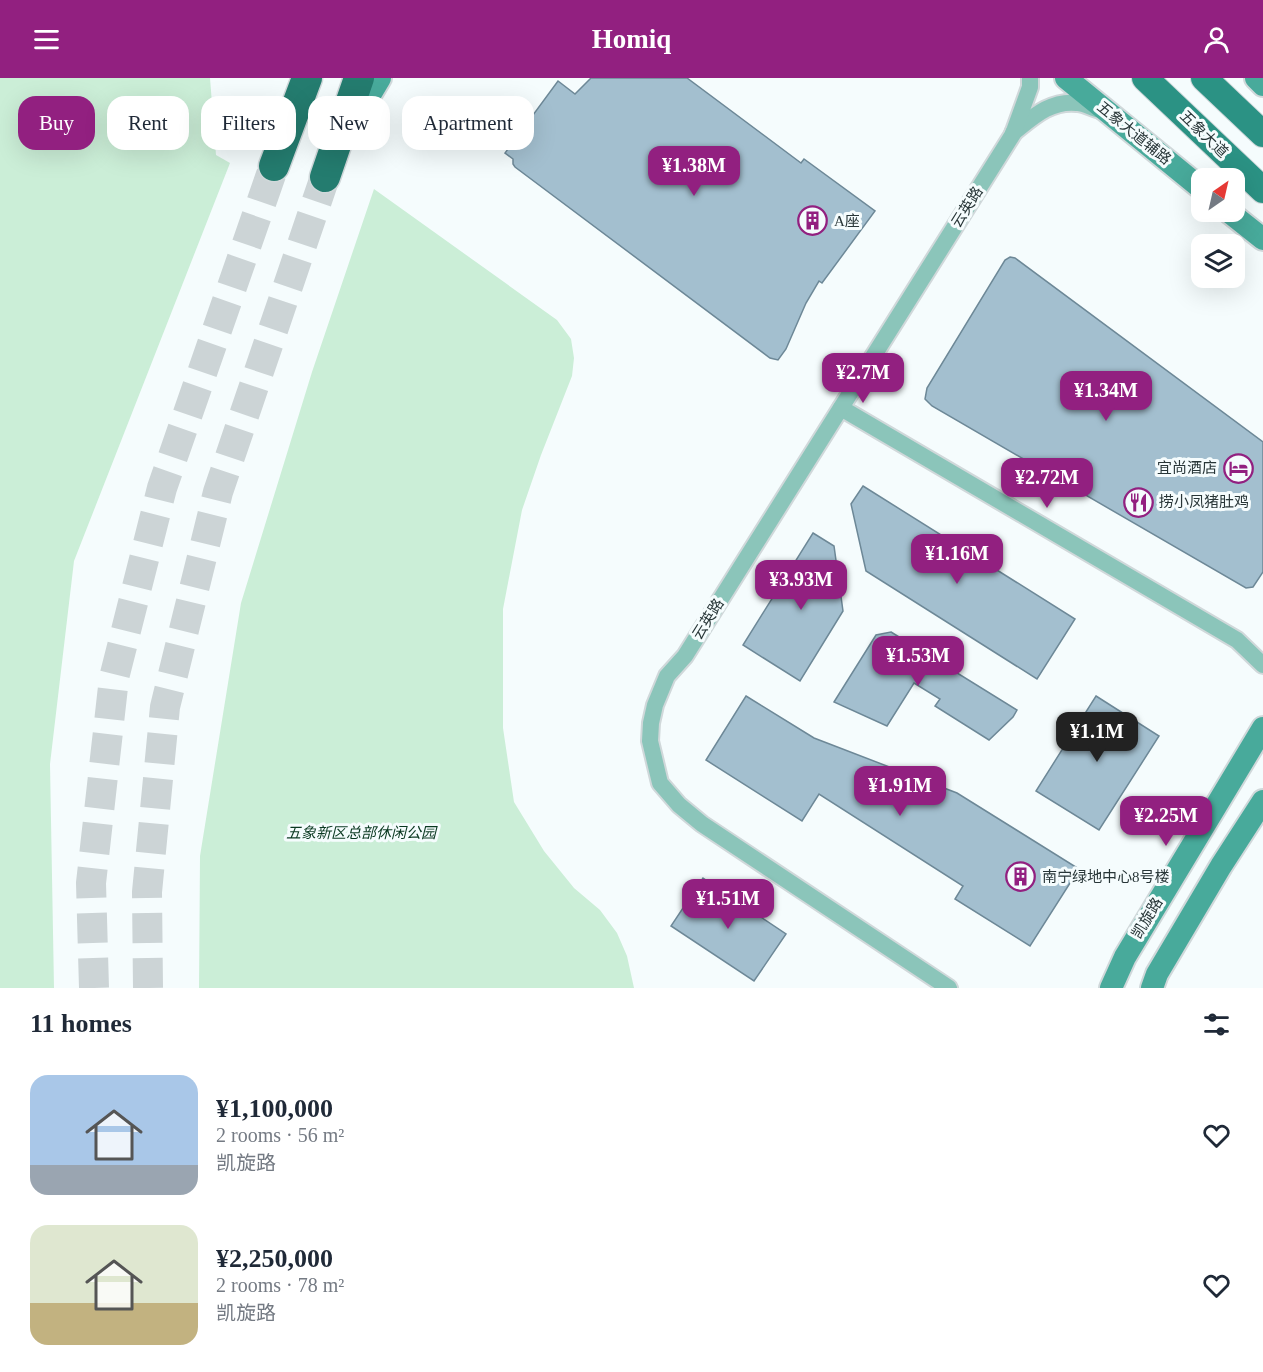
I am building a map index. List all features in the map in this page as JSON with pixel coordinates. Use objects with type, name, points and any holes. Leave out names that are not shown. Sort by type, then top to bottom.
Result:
[{"type":"highway","points":[[274,166],[307,78]]},
{"type":"highway","points":[[328,167],[359,78]]},
{"type":"main road","points":[[1133,78],[1201,130]]},
{"type":"main road","name":"五象大道","points":[[1145,78],[1263,190]]},
{"type":"main road","points":[[1209,82],[1263,134]]},
{"type":"street","points":[[328,167],[380,78]]},
{"type":"street","points":[[1013,134],[1030,87],[1030,78]]},
{"type":"street","name":"五象大道辅路","points":[[1066,78],[1191,180]]},
{"type":"street","points":[[1256,78],[1263,85]]},
{"type":"street","points":[[1013,134],[1041,111],[1059,103],[1078,102],[1112,115]]},
{"type":"street","name":"云英路","points":[[949,988],[702,824],[679,805],[660,783],[650,741],[651,723],[655,705],[667,676],[685,656],[1013,134]]},
{"type":"street","points":[[1242,222],[1263,239]]},
{"type":"street","points":[[840,408],[1237,640],[1263,665]]},
{"type":"street","points":[[1237,640],[1263,646]]},
{"type":"street","name":"凯旋路","points":[[1111,988],[1125,957],[1263,728]]},
{"type":"street","points":[[1152,988],[1157,974],[1221,866],[1259,816]]},
{"type":"green space","points":[[0,78],[210,78],[211,96],[201,96],[201,150],[216,150],[216,155],[230,163],[74,561],[50,764],[54,988],[0,988]]},
{"type":"green space","name":"五象新区总部休闲公园","points":[[374,189],[557,320],[571,339],[574,358],[572,376],[522,510],[503,609],[503,728],[514,802],[544,851],[574,888],[600,910],[617,933],[627,956],[634,988],[199,988],[200,856],[241,603],[312,372]]},
{"type":"building","points":[[591,78],[687,78],[801,163],[804,159],[875,211],[822,283],[819,281],[806,303],[786,349],[778,360],[770,358],[515,167],[513,159],[505,153],[507,150],[534,150],[534,114],[558,81],[575,94]]},
{"type":"building","points":[[1010,257],[1015,258],[1263,442],[1263,572],[1253,587],[1246,588],[932,406],[925,399],[927,388],[1005,260]]},
{"type":"building","points":[[863,486],[1075,619],[1037,679],[866,571],[851,504]]},
{"type":"building","points":[[813,533],[834,546],[843,611],[800,681],[743,645]]},
{"type":"building","points":[[891,632],[1017,710],[1013,717],[989,740],[935,706],[940,699],[914,683],[887,726],[834,702],[876,635]]},
{"type":"building","points":[[746,696],[814,738],[957,793],[1079,869],[1030,946],[955,899],[963,886],[819,794],[802,821],[706,760]]},
{"type":"building","points":[[1096,696],[1159,736],[1099,830],[1036,791]]},
{"type":"building","points":[[703,878],[786,934],[754,981],[671,926]]},
{"type":"tunnel","points":[[94,988],[91,883],[114,678],[162,488],[274,166]]},
{"type":"tunnel","points":[[148,988],[147,892],[165,707],[218,492],[325,177]]},
{"type":"place","name":"A座","points":[[813,221]]},
{"type":"place","name":"宜尚酒店","points":[[1238,468]]},
{"type":"place","name":"捞小凤猪肚鸡","points":[[1138,502]]},
{"type":"place","name":"南宁绿地中心8号楼","points":[[1021,877]]}]
